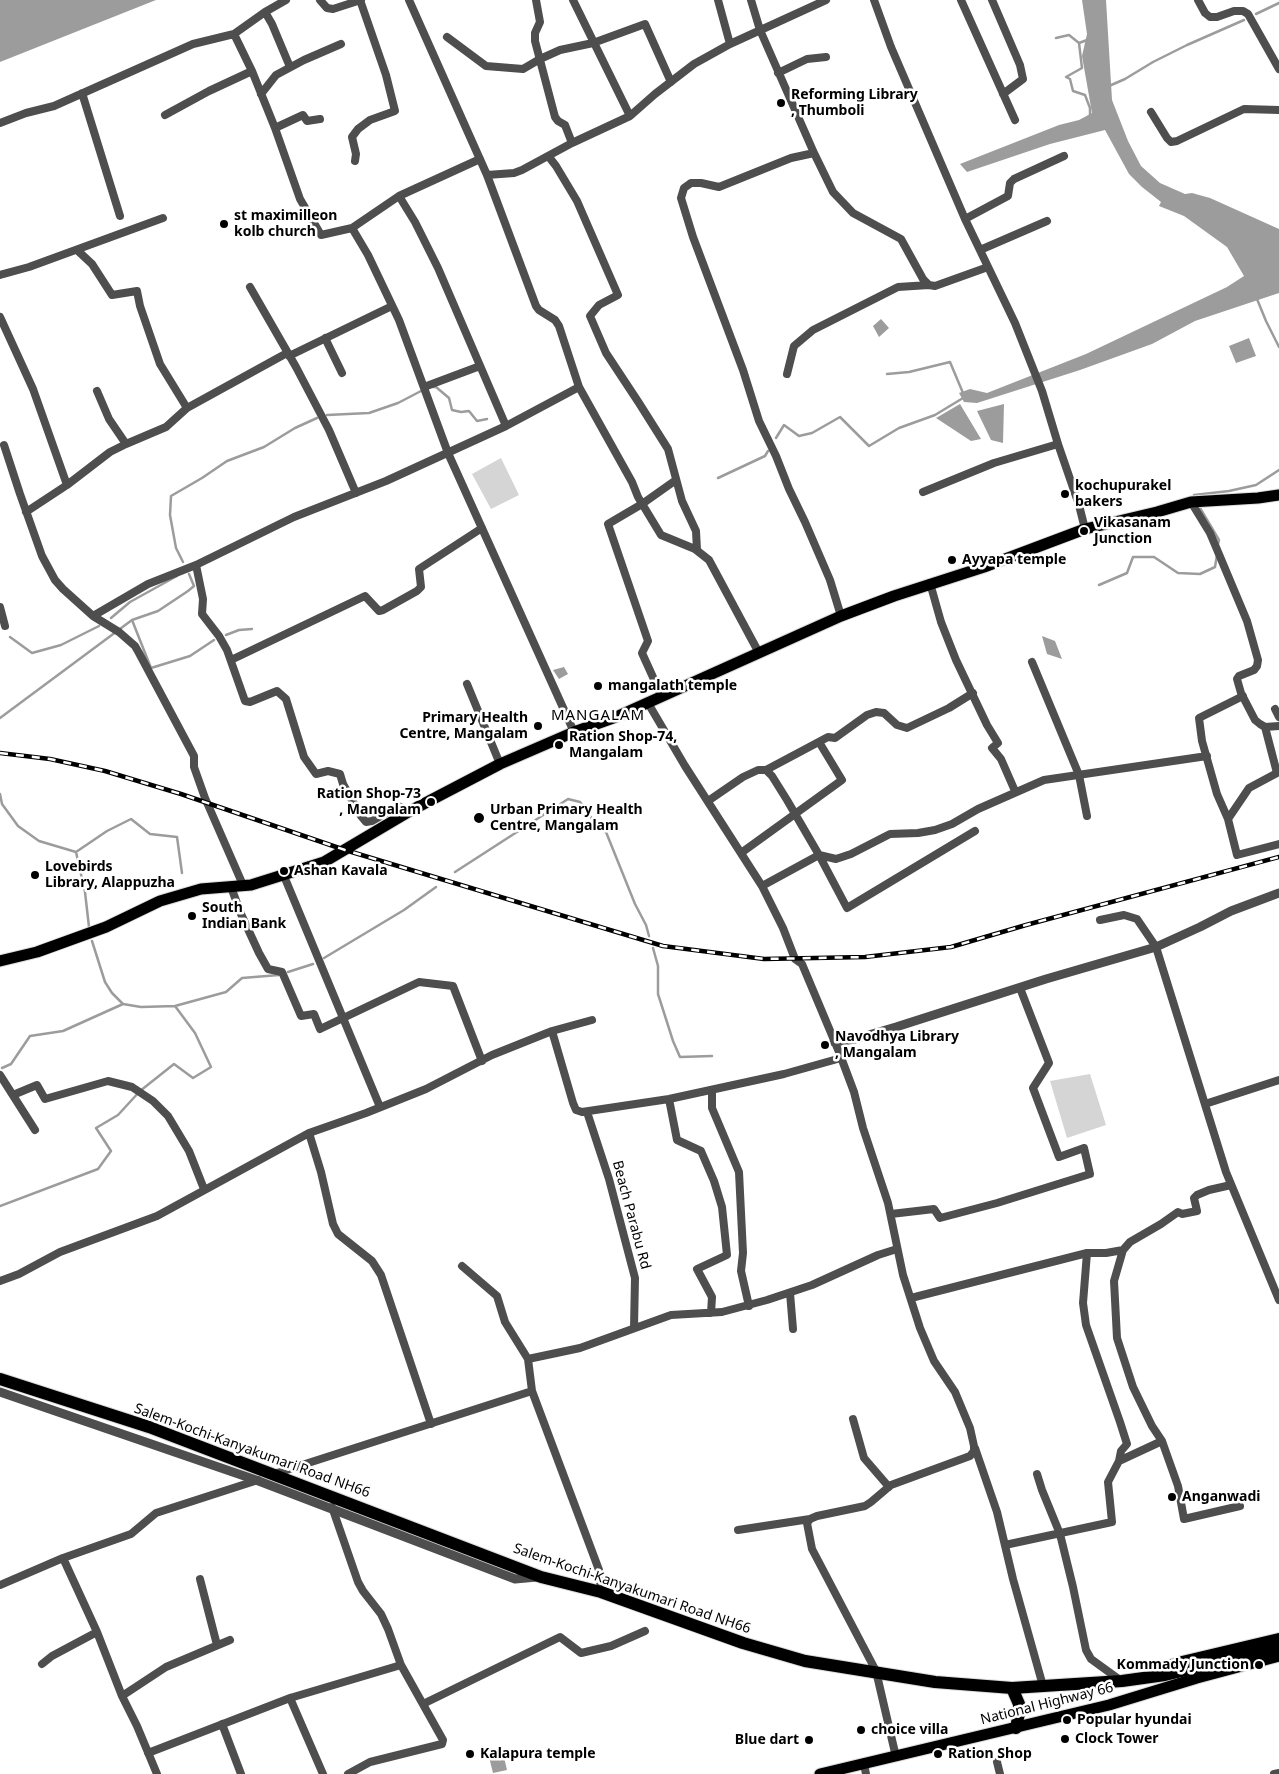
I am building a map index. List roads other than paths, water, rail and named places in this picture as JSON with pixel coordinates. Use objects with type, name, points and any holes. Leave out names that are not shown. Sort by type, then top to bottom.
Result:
[{"type":"highway","name":"Salem-Kochi-Kanyakumari Road NH66","points":[[0,1378],[149,1427],[541,1577],[601,1592],[743,1643],[805,1661],[935,1682],[1012,1688],[1127,1680],[1164,1675],[1279,1648]]},
{"type":"highway","points":[[1127,1680],[1182,1662],[1279,1639]]},
{"type":"highway","points":[[1012,1688],[1019,1704],[1016,1728]]},
{"type":"main road","points":[[0,961],[37,952],[106,927],[160,901],[201,889],[251,885],[324,862],[410,811],[500,764],[574,732],[616,717],[841,616],[930,583],[984,567],[1085,529],[1191,502],[1279,495]]},
{"type":"main road","name":"National Highway 66","points":[[820,1774],[865,1769],[896,1757],[1108,1705],[1279,1656]]},
{"type":"street","points":[[0,123],[26,113],[54,106],[193,44],[234,34],[286,0]]},
{"type":"street","points":[[320,0],[327,8],[333,9],[360,0],[386,74],[395,111],[370,120],[358,129],[352,137],[356,154],[355,161]]},
{"type":"street","points":[[409,0],[487,175],[536,306],[555,320],[559,326],[579,387],[632,482],[642,504],[661,535],[688,545],[708,560],[759,652]]},
{"type":"street","points":[[536,0],[540,22],[534,38],[555,117],[565,125],[572,143]]},
{"type":"street","points":[[573,0],[630,116]]},
{"type":"street","points":[[718,0],[730,44]]},
{"type":"street","points":[[750,0],[778,73],[833,192],[853,213],[901,239],[923,280],[929,285]]},
{"type":"street","points":[[487,175],[514,173],[630,116],[694,64],[730,44],[816,2],[826,0]]},
{"type":"street","points":[[874,0],[891,47],[966,219],[1015,323],[1042,391],[1085,529]]},
{"type":"street","points":[[960,0],[1014,120]]},
{"type":"street","points":[[992,0],[1020,65],[1023,78],[1003,94]]},
{"type":"street","points":[[1198,0],[1205,13],[1210,17],[1217,17],[1234,11],[1242,11],[1248,14],[1279,69]]},
{"type":"street","points":[[265,12],[290,67]]},
{"type":"street","points":[[447,37],[486,66],[523,69],[560,50],[593,43],[645,24],[671,82]]},
{"type":"street","points":[[234,34],[262,94],[300,199],[321,235],[352,228],[399,196],[480,159]]},
{"type":"street","points":[[262,94],[276,75],[341,44]]},
{"type":"street","points":[[778,73],[807,59],[826,57]]},
{"type":"street","points":[[165,115],[209,91],[252,71]]},
{"type":"street","points":[[82,93],[120,216]]},
{"type":"street","points":[[1151,112],[1171,142],[1177,141],[1244,109],[1279,110]]},
{"type":"street","points":[[275,128],[303,115],[308,120],[320,119]]},
{"type":"street","points":[[814,152],[791,158],[719,187],[701,182],[692,183],[684,188],[681,198],[693,237],[743,370],[758,421],[776,456],[830,580],[841,616]]},
{"type":"street","points":[[966,219],[1008,196],[1010,183],[1014,179],[1064,156]]},
{"type":"street","points":[[549,157],[577,202],[618,295],[599,305],[590,316],[606,353],[668,449],[682,501],[696,531],[697,550]]},
{"type":"street","points":[[399,196],[415,222],[438,268],[506,426]]},
{"type":"street","points":[[0,275],[29,267],[163,218]]},
{"type":"street","points":[[980,250],[1047,221]]},
{"type":"street","points":[[352,228],[392,306],[448,453],[574,732]]},
{"type":"street","points":[[77,250],[92,264],[112,295],[137,291],[140,306],[160,364],[187,408]]},
{"type":"street","points":[[787,374],[794,346],[813,330],[898,286],[934,286],[988,267]]},
{"type":"street","points":[[250,287],[329,430],[356,493]]},
{"type":"street","points":[[26,512],[67,485],[104,457],[126,444],[166,426],[187,408],[288,354],[392,306]]},
{"type":"street","points":[[0,317],[33,389],[67,485]]},
{"type":"street","points":[[325,338],[342,374]]},
{"type":"street","points":[[424,387],[480,366]]},
{"type":"street","points":[[93,616],[148,584],[196,565],[294,517],[356,493],[448,453],[506,426],[579,387]]},
{"type":"street","points":[[97,391],[109,420],[126,444]]},
{"type":"street","points":[[923,492],[994,463],[1058,444]]},
{"type":"street","points":[[4,445],[42,556],[55,580],[93,616],[112,626],[135,646],[194,756],[194,767],[205,798],[243,885]]},
{"type":"street","points":[[662,697],[642,653],[648,641],[608,524],[642,504],[676,480]]},
{"type":"street","points":[[1191,502],[1221,559],[1246,621],[1258,660],[1254,670],[1239,676],[1238,679],[1243,696],[1255,720],[1265,727],[1279,726]]},
{"type":"street","points":[[231,660],[365,596],[379,611],[384,610],[421,587],[419,569],[482,528]]},
{"type":"street","points":[[196,565],[203,599],[202,614],[223,641],[245,701],[250,702],[277,691],[286,699],[304,757],[316,774],[328,771],[340,774],[360,816],[366,822],[372,821],[398,806],[410,811]]},
{"type":"street","points":[[930,583],[940,622],[986,725],[998,743],[992,748],[1001,759],[1015,791]]},
{"type":"street","points":[[0,607],[4,626]]},
{"type":"street","points":[[1032,662],[1079,775],[1087,816]]},
{"type":"street","points":[[467,684],[500,764]]},
{"type":"street","points":[[708,801],[743,777],[758,770],[766,770],[828,737],[835,738],[867,715],[876,712],[884,713],[897,725],[907,728],[949,708],[972,693]]},
{"type":"street","points":[[1243,696],[1199,718],[1202,741],[1217,794],[1228,819],[1237,855],[1279,844]]},
{"type":"street","points":[[648,703],[762,886],[783,928],[795,959],[802,964],[841,1058],[854,1092],[863,1128],[891,1214],[903,1275],[924,1341],[934,1361],[955,1392],[970,1428],[974,1446],[997,1512],[1043,1686]]},
{"type":"street","points":[[1275,709],[1279,717]]},
{"type":"street","points":[[1228,819],[1249,788],[1277,773],[1265,727]]},
{"type":"street","points":[[741,853],[842,780],[819,742]]},
{"type":"street","points":[[762,886],[819,855],[836,859],[851,854],[890,834],[935,830],[952,824],[978,809],[1011,795],[1015,791],[1044,780],[1207,756]]},
{"type":"street","points":[[766,770],[772,776],[795,814],[847,908],[975,831]]},
{"type":"street","points":[[284,876],[380,1107]]},
{"type":"street","points":[[231,887],[259,954],[268,969],[282,972],[302,1016],[314,1014],[320,1029],[419,982],[453,986],[482,1061]]},
{"type":"street","points":[[834,1042],[861,1038],[1156,947],[1231,911],[1279,893]]},
{"type":"street","points":[[1100,920],[1124,915],[1137,919],[1156,947],[1231,1184],[1279,1300]]},
{"type":"street","points":[[891,1214],[934,1209],[940,1218],[998,1203],[1090,1174],[1084,1148],[1059,1157],[1033,1088],[1049,1063],[1020,988]]},
{"type":"street","points":[[0,1281],[18,1274],[60,1252],[157,1216],[309,1133],[426,1089],[482,1061],[552,1031],[592,1020]]},
{"type":"street","points":[[552,1031],[573,1103],[576,1110],[582,1112],[669,1099],[784,1074],[841,1058]]},
{"type":"street","points":[[0,1075],[35,1130]]},
{"type":"street","points":[[1205,1104],[1279,1080]]},
{"type":"street","points":[[13,1095],[37,1085],[45,1099],[108,1081],[132,1087],[153,1101],[168,1116],[189,1151],[204,1189]]},
{"type":"street","points":[[712,1090],[712,1108],[739,1172],[743,1252],[741,1271],[749,1306]]},
{"type":"street","points":[[669,1099],[677,1140],[701,1151],[714,1181],[722,1208],[728,1255],[696,1269],[712,1298],[710,1312]]},
{"type":"street","name":"Beach Parabu Rd","points":[[587,1112],[609,1178],[635,1278],[634,1328]]},
{"type":"street","points":[[309,1133],[321,1172],[333,1224],[338,1234],[372,1261],[381,1275],[431,1424]]},
{"type":"street","points":[[1231,1184],[1197,1195],[1194,1198],[1197,1211],[1182,1214],[1178,1212],[1130,1242],[1123,1250],[1114,1281],[1117,1338],[1133,1387],[1152,1426],[1162,1441],[1178,1486],[1184,1519],[1240,1506]]},
{"type":"street","points":[[528,1359],[580,1348],[676,1314],[730,1311],[749,1306],[790,1293],[834,1276],[878,1255],[897,1250]]},
{"type":"street","points":[[911,1298],[1087,1253],[1106,1253],[1123,1250]]},
{"type":"street","points":[[1005,1545],[1112,1522],[1108,1482],[1119,1460],[1121,1451],[1126,1444],[1124,1432],[1086,1325],[1083,1303],[1087,1253]]},
{"type":"street","points":[[462,1266],[497,1296],[505,1322],[528,1359],[532,1390],[599,1570],[601,1592]]},
{"type":"street","points":[[790,1293],[794,1329]]},
{"type":"street","points":[[0,1585],[63,1558],[131,1534],[156,1513],[532,1390]]},
{"type":"street","points":[[0,1392],[256,1480],[515,1579],[541,1577]]},
{"type":"street","points":[[853,1419],[864,1458],[889,1487]]},
{"type":"street","points":[[1119,1460],[1162,1441]]},
{"type":"street","points":[[738,1530],[810,1519],[865,1506],[889,1487],[970,1456],[974,1451],[974,1446]]},
{"type":"street","points":[[1037,1474],[1060,1534],[1086,1650],[1091,1659],[1127,1680]]},
{"type":"street","points":[[328,1496],[358,1582],[381,1614],[401,1665],[443,1740],[442,1744],[370,1762],[352,1773]]},
{"type":"street","points":[[810,1519],[807,1523],[812,1549],[876,1671],[896,1757]]},
{"type":"street","points":[[63,1558],[97,1632],[122,1696],[157,1774]]},
{"type":"street","points":[[200,1578],[218,1645]]},
{"type":"street","points":[[422,1704],[560,1637],[581,1653],[610,1646],[645,1631]]},
{"type":"street","points":[[42,1664],[52,1656],[97,1632]]},
{"type":"street","points":[[122,1696],[166,1667],[230,1640]]},
{"type":"street","points":[[148,1753],[290,1698],[401,1665]]},
{"type":"street","points":[[290,1698],[323,1774]]},
{"type":"street","points":[[222,1724],[241,1774]]},
{"type":"street","points":[[997,1762],[1000,1774]]},
{"type":"street","points":[[1274,1774],[1279,1773]]},
{"type":"waterway","points":[[1256,14],[1279,3]]},
{"type":"waterway","points":[[1109,86],[1187,45],[1244,20]]},
{"type":"waterway","points":[[1056,38],[1069,35],[1079,43],[1087,40]]},
{"type":"waterway","points":[[1079,43],[1082,68],[1066,77],[1070,79],[1073,91],[1085,95],[1090,108],[1090,118]]},
{"type":"waterway","points":[[1257,299],[1279,347]]},
{"type":"waterway","points":[[887,374],[909,372],[950,362],[963,393]]},
{"type":"waterway","points":[[433,387],[436,387],[449,398],[452,410],[469,411],[477,421],[487,419]]},
{"type":"waterway","points":[[327,415],[369,413],[398,403],[421,391]]},
{"type":"waterway","points":[[776,438],[784,425],[799,436],[812,433],[840,417],[869,446],[899,428],[935,415],[963,398]]},
{"type":"waterway","points":[[183,562],[176,548],[170,515],[171,496],[227,461],[264,447],[295,428],[317,418]]},
{"type":"waterway","points":[[718,478],[765,456],[768,451]]},
{"type":"waterway","points":[[1194,495],[1229,491],[1256,485],[1279,470]]},
{"type":"waterway","points":[[1200,508],[1219,540],[1218,544]]},
{"type":"waterway","points":[[1099,585],[1127,573],[1133,557],[1154,557],[1178,573],[1200,574],[1215,567],[1217,555]]},
{"type":"waterway","points":[[0,718],[132,620],[158,611],[188,591],[194,586],[189,574]]},
{"type":"waterway","points":[[111,618],[130,602],[177,576]]},
{"type":"waterway","points":[[132,620],[151,668],[190,656],[214,640]]},
{"type":"waterway","points":[[10,637],[32,653],[61,645],[99,626]]},
{"type":"waterway","points":[[226,635],[239,630],[252,629]]},
{"type":"waterway","points":[[0,794],[2,804],[18,826],[39,841],[76,852],[85,892],[89,927]]},
{"type":"waterway","points":[[455,872],[568,799],[580,802],[598,827],[606,832],[649,936]]},
{"type":"waterway","points":[[76,852],[107,831],[131,819],[150,834],[177,837],[182,873]]},
{"type":"waterway","points":[[324,958],[404,910],[436,887]]},
{"type":"waterway","points":[[92,941],[105,982],[112,993],[123,1004],[141,1007],[175,1006],[226,992],[242,978],[279,975]]},
{"type":"waterway","points":[[653,948],[658,966],[658,994],[680,1057],[712,1056]]},
{"type":"waterway","points":[[288,972],[313,964]]},
{"type":"waterway","points":[[2,1068],[11,1064],[30,1036],[63,1031],[123,1004]]},
{"type":"waterway","points":[[0,1206],[98,1169],[111,1151],[96,1128],[118,1115],[140,1091],[174,1064],[193,1078],[211,1067],[195,1033],[175,1006]]},
{"type":"railway","points":[[0,753],[50,759],[105,771],[181,794],[345,850],[663,946],[764,959],[865,957],[951,947],[1279,857]]},
{"type":"place","name":"Reforming Library , Thumboli","points":[[781,103]]},
{"type":"place","name":"st maximilleon kolb church","points":[[224,224]]},
{"type":"place","name":"kochupurakel bakers","points":[[1065,494]]},
{"type":"place","name":"Vikasanam Junction","points":[[1084,531]]},
{"type":"place","name":"Ayyapa temple","points":[[952,560]]},
{"type":"place","name":"mangalath temple","points":[[598,686]]},
{"type":"place","name":"Primary Health Centre, Mangalam","points":[[538,726]]},
{"type":"place","name":"Ration Shop-74, Mangalam","points":[[559,745]]},
{"type":"place","name":"Ration Shop-73 , Mangalam","points":[[431,802]]},
{"type":"place","name":"Urban Primary Health Centre, Mangalam","points":[[479,818]]},
{"type":"place","name":"Ashan Kavala","points":[[284,871]]},
{"type":"place","name":"Lovebirds Library, Alappuzha","points":[[35,875]]},
{"type":"place","name":"South Indian Bank","points":[[192,916]]},
{"type":"place","name":"Navodhya Library , Mangalam","points":[[825,1045]]},
{"type":"place","name":"Anganwadi","points":[[1172,1497]]},
{"type":"place","name":"Kommady Junction","points":[[1259,1665]]},
{"type":"place","name":"Popular hyundai","points":[[1067,1720]]},
{"type":"place","name":"choice villa","points":[[861,1730]]},
{"type":"place","name":"Clock Tower","points":[[1065,1739]]},
{"type":"place","name":"Blue dart","points":[[809,1740]]},
{"type":"place","name":"Kalapura temple","points":[[470,1754]]},
{"type":"place","name":"Ration Shop","points":[[938,1754]]},
{"type":"district","name":"MANGALAM","points":[[598,716]]}]
